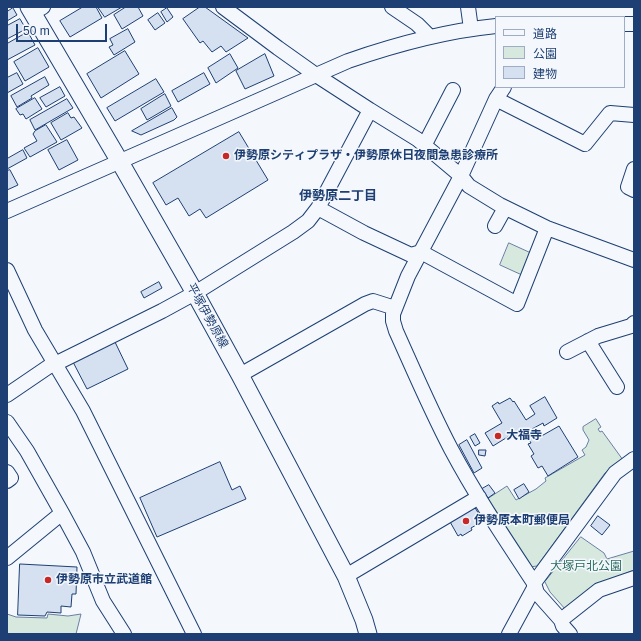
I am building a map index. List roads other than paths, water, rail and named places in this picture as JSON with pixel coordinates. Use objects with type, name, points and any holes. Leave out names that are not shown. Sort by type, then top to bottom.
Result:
[{"type":"main road","name":"平塚伊勢原線","points":[[35,9],[240,376],[346,576],[364,620],[368,634]]},
{"type":"street","points":[[223,7],[316,74],[425,144],[469,186],[506,208],[547,228],[634,260]]},
{"type":"street","points":[[392,7],[417,24],[430,36]]},
{"type":"street","points":[[468,7],[471,28]]},
{"type":"street","points":[[7,211],[348,61],[430,36],[471,28],[495,26]]},
{"type":"street","points":[[503,88],[496,99],[460,176],[408,276],[395,308],[393,321],[408,358],[451,449],[479,497],[534,583],[537,593],[564,628],[599,590],[634,578]]},
{"type":"street","points":[[425,144],[453,90]]},
{"type":"street","points":[[496,99],[585,144],[610,114],[634,115]]},
{"type":"street","points":[[7,395],[54,363],[162,311],[195,293],[293,232],[308,221],[318,208],[370,110]]},
{"type":"street","points":[[634,169],[628,187],[634,190]]},
{"type":"street","points":[[318,208],[364,233],[411,255],[421,252],[518,304],[547,228]]},
{"type":"street","points":[[495,226],[506,208]]},
{"type":"street","points":[[7,270],[35,330],[83,411],[194,634]]},
{"type":"street","points":[[240,376],[365,304],[373,301],[395,308]]},
{"type":"street","points":[[567,352],[598,336],[631,326],[634,323]]},
{"type":"street","points":[[588,341],[617,387]]},
{"type":"street","points":[[7,422],[27,451],[62,513],[82,552],[103,601],[124,634]]},
{"type":"street","points":[[509,634],[534,588],[534,583],[615,473],[634,459]]},
{"type":"street","points":[[7,481],[11,478],[8,469]]},
{"type":"street","points":[[346,576],[479,497]]},
{"type":"street","points":[[7,558],[62,513]]},
{"type":"place","name":"伊勢原シティプラザ・伊勢原休日夜間急患診療所","points":[[226,156]]},
{"type":"place","name":"大福寺","points":[[498,436]]},
{"type":"place","name":"伊勢原本町郵便局","points":[[466,521]]},
{"type":"place","name":"伊勢原市立武道館","points":[[48,580]]},
{"type":"district","name":"伊勢原二丁目","points":[[338,196]]},
{"type":"park label","name":"大塚戸北公園","points":[[586,567]]}]
